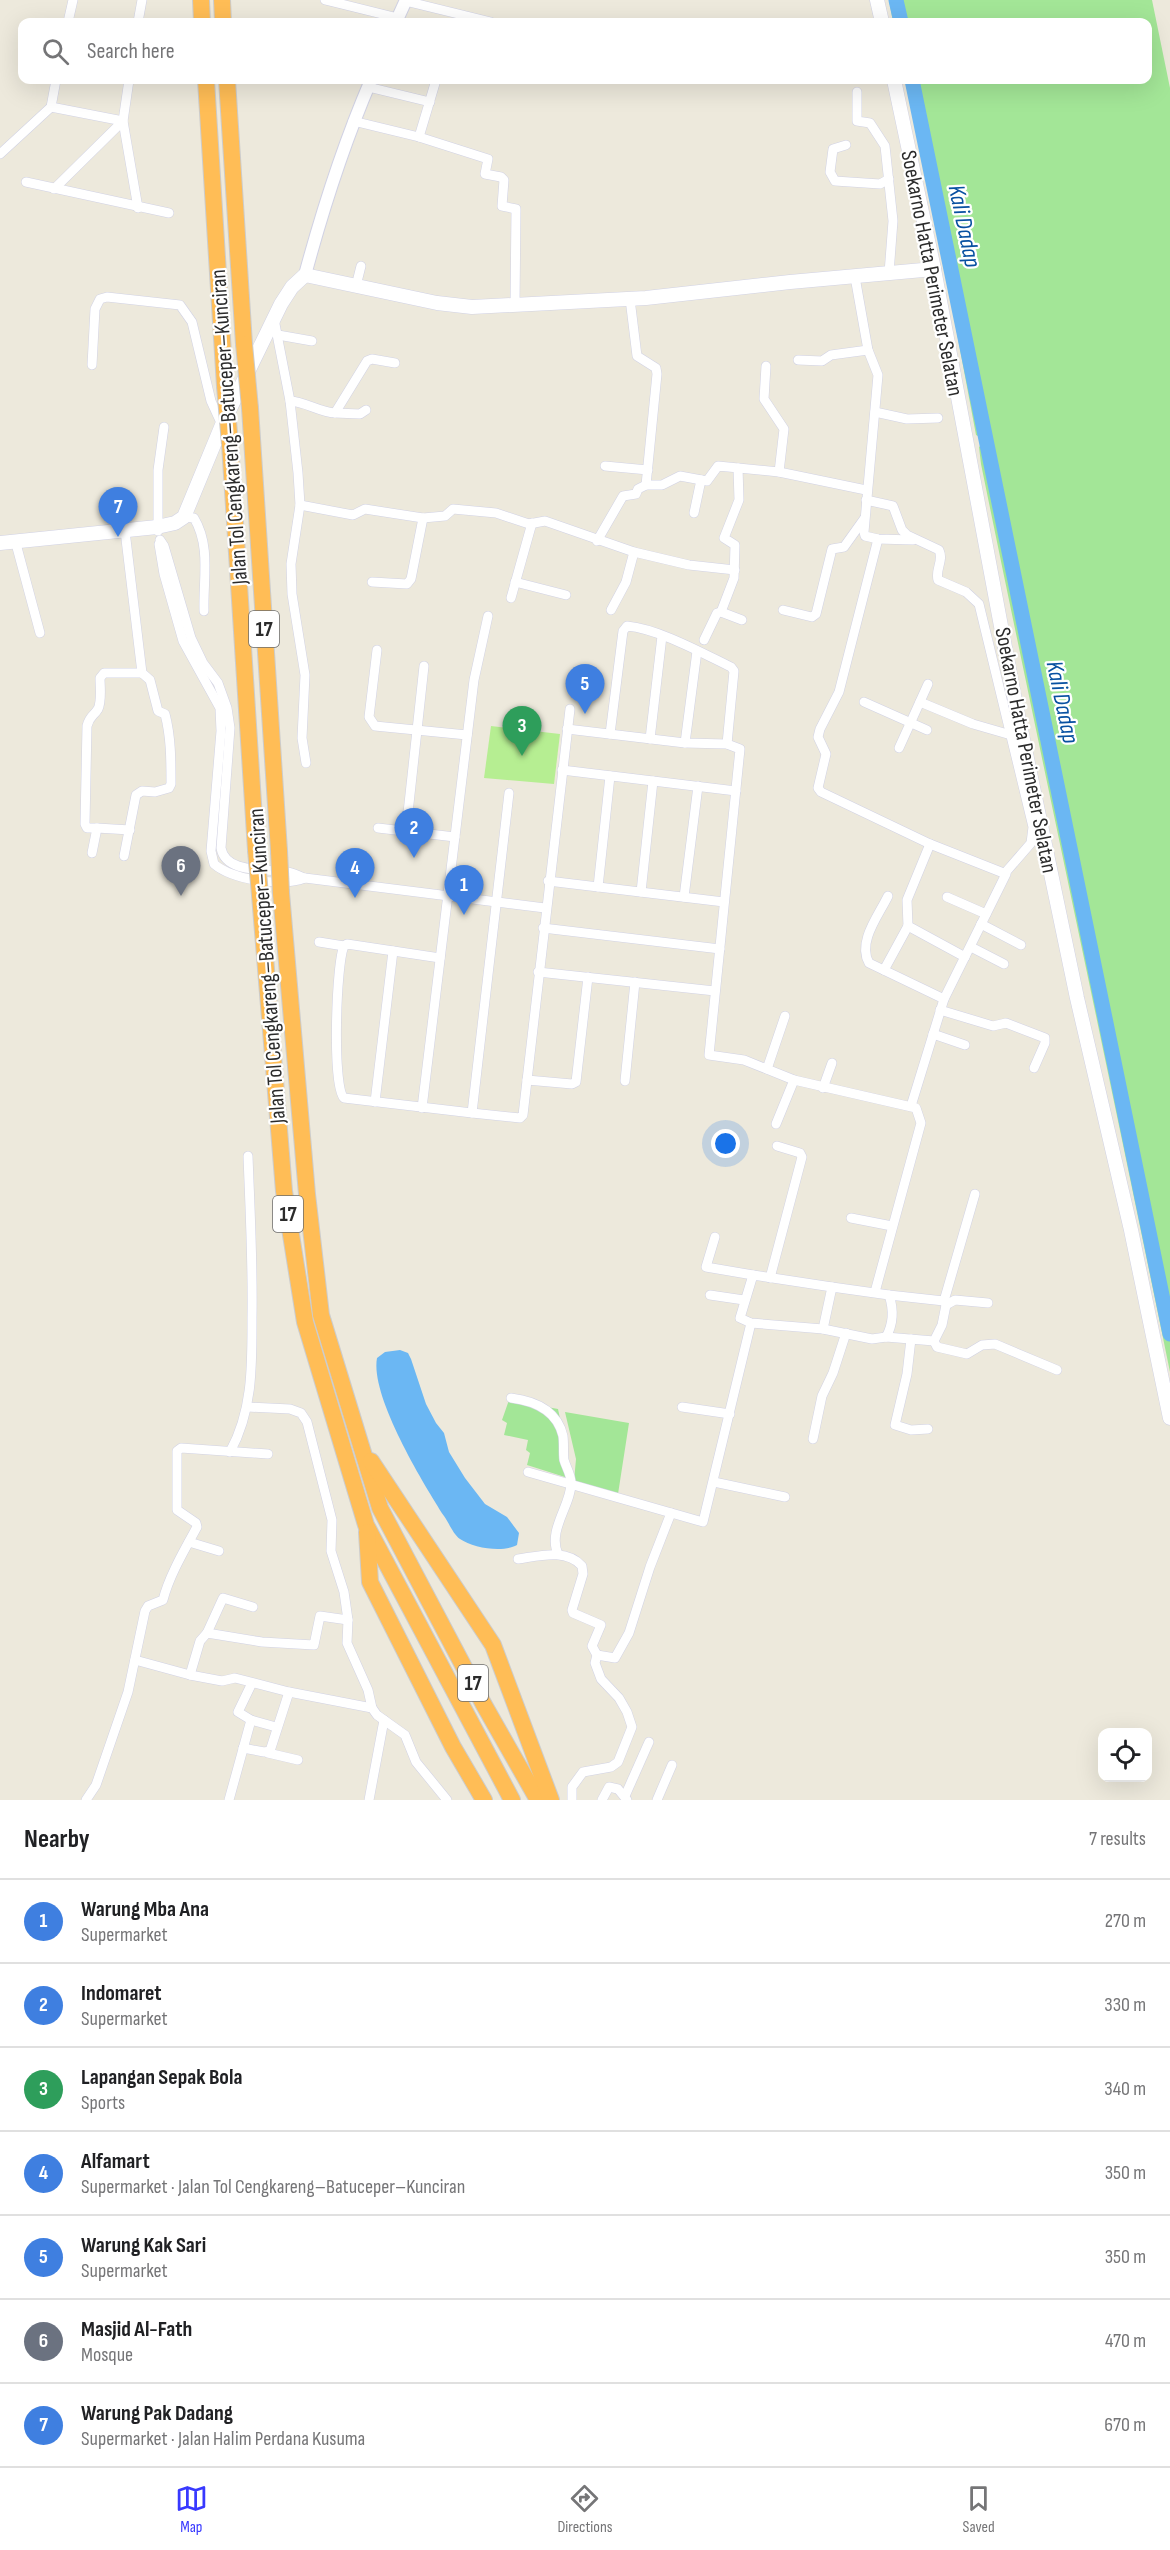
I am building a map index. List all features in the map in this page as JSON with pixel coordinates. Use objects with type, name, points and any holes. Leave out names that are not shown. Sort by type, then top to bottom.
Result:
[{"type":"highway","points":[[201,0],[202,18]]},
{"type":"highway","points":[[222,0],[223,18]]},
{"type":"highway","name":"Jalan Tol Cengkareng–Batuceper–Kunciran","points":[[206,84],[256,850],[284,1191],[305,1323],[366,1525],[512,1800]]},
{"type":"highway","name":"Jalan Tol Cengkareng–Batuceper–Kunciran","points":[[227,84],[281,893],[307,1194],[321,1315],[380,1508],[484,1705],[538,1800]]},
{"type":"highway","points":[[363,1450],[396,1496],[493,1645],[551,1800]]},
{"type":"highway","points":[[366,1525],[370,1582],[453,1747],[484,1800]]},
{"type":"main road","points":[[877,0],[881,18]]},
{"type":"main road","name":"Soekarno Hatta Perimeter Selatan","points":[[895,84],[934,269],[1016,705],[1077,998],[1131,1230],[1170,1418]]},
{"type":"main road","points":[[0,543],[125,531],[158,534],[184,517],[222,426],[274,319],[292,287],[305,275],[436,303],[472,307],[630,299],[934,269]]},
{"type":"street","points":[[69,18],[73,0]]},
{"type":"street","points":[[139,18],[142,0]]},
{"type":"street","points":[[325,0],[390,18]]},
{"type":"street","points":[[398,18],[406,1],[474,18]]},
{"type":"street","points":[[0,154],[51,107],[55,84]]},
{"type":"street","points":[[128,84],[123,121],[138,208]]},
{"type":"street","points":[[305,275],[321,216],[353,121],[369,84]]},
{"type":"street","points":[[372,84],[430,102]]},
{"type":"street","points":[[419,137],[435,84]]},
{"type":"street","points":[[857,92],[856,122],[870,123],[885,146],[893,221],[889,273]]},
{"type":"street","points":[[51,107],[123,121]]},
{"type":"street","points":[[54,189],[123,121]]},
{"type":"street","points":[[353,121],[419,137],[487,158],[485,174],[503,178],[502,206],[516,209],[515,305]]},
{"type":"street","points":[[846,145],[833,149],[830,172],[835,181],[880,184],[889,179]]},
{"type":"street","points":[[26,182],[169,213]]},
{"type":"street","points":[[356,286],[361,266]]},
{"type":"street","points":[[855,277],[868,350],[878,375],[866,490],[865,536],[878,539],[913,540],[939,550],[941,561],[937,572],[938,580],[966,592],[979,604],[1033,838],[1005,873],[1006,877],[944,999],[911,1106]]},
{"type":"street","points":[[93,365],[95,309],[100,298],[180,305],[192,322],[211,401],[222,426]]},
{"type":"street","points":[[630,299],[637,356],[656,368],[657,374],[646,485]]},
{"type":"street","points":[[274,319],[290,401],[300,505],[291,564],[292,594],[305,675],[302,738],[306,763]]},
{"type":"street","points":[[278,335],[312,341]]},
{"type":"street","points":[[798,360],[822,361],[831,355],[868,350]]},
{"type":"street","points":[[334,413],[367,361],[372,359],[395,363]]},
{"type":"street","points":[[766,366],[764,399],[784,429],[779,472]]},
{"type":"street","points":[[290,401],[301,402],[312,408],[334,413],[360,414],[366,410]]},
{"type":"street","points":[[875,412],[907,419],[938,418]]},
{"type":"street","points":[[164,427],[158,470],[158,547],[183,641],[220,708],[222,731],[211,851],[214,864],[232,876],[292,883],[305,879],[545,908]]},
{"type":"street","points":[[605,466],[648,470]]},
{"type":"street","points":[[597,541],[623,496],[632,496],[646,485],[662,485],[680,476],[707,481],[718,466],[779,472],[866,490]]},
{"type":"street","points":[[704,640],[715,616],[721,612],[735,570],[735,545],[724,538],[739,501],[738,468]]},
{"type":"street","points":[[694,513],[701,480]]},
{"type":"street","points":[[866,500],[893,506],[902,530],[913,540]]},
{"type":"street","points":[[300,505],[353,515],[365,509],[423,518],[445,516],[450,509],[464,508],[496,513],[522,523],[532,524],[545,521],[634,552],[689,565],[735,570]]},
{"type":"street","points":[[184,517],[194,518],[202,542],[206,567],[204,611]]},
{"type":"street","points":[[372,582],[407,584],[411,579],[423,518]]},
{"type":"street","points":[[783,609],[812,617],[816,614],[832,549],[844,548],[864,519]]},
{"type":"street","points":[[511,598],[532,524]]},
{"type":"street","points":[[124,856],[136,795],[142,791],[155,792],[169,788],[171,784],[171,744],[167,720],[165,714],[158,711],[150,680],[142,673],[125,531]]},
{"type":"street","points":[[878,539],[839,692],[818,737],[826,754],[818,788],[821,792],[930,844],[1005,873]]},
{"type":"street","points":[[15,540],[40,633]]},
{"type":"street","points":[[611,610],[626,582],[634,552]]},
{"type":"street","points":[[515,582],[566,595]]},
{"type":"street","points":[[721,612],[742,620]]},
{"type":"street","points":[[422,1108],[474,680],[488,616]]},
{"type":"street","points":[[610,734],[623,631],[627,626],[662,636],[731,667],[734,671],[727,744]]},
{"type":"street","points":[[650,739],[662,636]]},
{"type":"street","points":[[377,650],[370,722],[375,726],[467,735]]},
{"type":"street","points":[[685,743],[697,651]]},
{"type":"street","points":[[406,831],[424,666]]},
{"type":"street","points":[[130,830],[87,828],[85,824],[87,726],[90,716],[97,711],[100,703],[100,678],[104,674],[142,673]]},
{"type":"street","points":[[899,748],[928,684]]},
{"type":"street","points":[[864,702],[927,730]]},
{"type":"street","points":[[920,702],[973,724],[1011,735]]},
{"type":"street","points":[[344,946],[335,1029],[338,1089],[344,1098],[521,1117],[570,710]]},
{"type":"street","points":[[567,729],[685,743],[727,744],[740,749],[709,1055],[744,1060],[794,1080],[823,1088],[911,1106],[916,1108],[921,1115],[921,1123],[875,1292]]},
{"type":"street","points":[[562,770],[736,791]]},
{"type":"street","points":[[598,887],[610,776]]},
{"type":"street","points":[[641,892],[653,781]]},
{"type":"street","points":[[684,897],[698,786]]},
{"type":"street","points":[[472,1113],[509,793]]},
{"type":"street","points":[[92,853],[97,828]]},
{"type":"street","points":[[378,828],[455,837]]},
{"type":"street","points":[[884,970],[908,927],[909,894],[930,844]]},
{"type":"street","points":[[548,881],[724,902]]},
{"type":"street","points":[[888,896],[864,945],[869,963],[944,999]]},
{"type":"street","points":[[947,897],[986,914]]},
{"type":"street","points":[[981,924],[1021,945]]},
{"type":"street","points":[[908,927],[965,957]]},
{"type":"street","points":[[543,928],[720,949]]},
{"type":"street","points":[[319,942],[344,946],[348,944],[440,958]]},
{"type":"street","points":[[971,947],[1004,964]]},
{"type":"street","points":[[375,1102],[393,951]]},
{"type":"street","points":[[538,972],[715,991]]},
{"type":"street","points":[[527,1080],[572,1084],[576,1082],[588,977]]},
{"type":"street","points":[[625,1081],[635,982]]},
{"type":"street","points":[[940,1010],[993,1026],[1006,1023],[1044,1038],[1045,1043],[1034,1068]]},
{"type":"street","points":[[767,1069],[785,1016]]},
{"type":"street","points":[[933,1034],[965,1045]]},
{"type":"street","points":[[823,1088],[832,1063]]},
{"type":"street","points":[[776,1124],[794,1080]]},
{"type":"street","points":[[770,1278],[802,1157],[800,1154],[777,1146]]},
{"type":"street","points":[[230,1452],[238,1438],[248,1407],[251,1381],[252,1282],[248,1156]]},
{"type":"street","points":[[934,1341],[942,1325],[945,1303],[975,1194]]},
{"type":"street","points":[[851,1218],[892,1226]]},
{"type":"street","points":[[715,1237],[706,1267],[945,1303],[955,1300],[988,1303]]},
{"type":"street","points":[[753,1275],[740,1318],[751,1323],[823,1329],[872,1339],[886,1337],[934,1341]]},
{"type":"street","points":[[823,1329],[832,1287]]},
{"type":"street","points":[[710,1295],[744,1300]]},
{"type":"street","points":[[886,1337],[891,1328],[893,1314],[889,1295]]},
{"type":"street","points":[[528,1472],[703,1522],[751,1323]]},
{"type":"street","points":[[813,1439],[822,1395],[833,1373],[846,1333]]},
{"type":"street","points":[[911,1339],[907,1374],[895,1425],[911,1430],[928,1429]]},
{"type":"street","points":[[934,1341],[937,1347],[967,1354],[982,1345],[995,1344],[1057,1370]]},
{"type":"street","points":[[511,1398],[530,1400],[543,1407],[558,1422],[563,1437],[564,1460],[571,1483],[557,1527],[556,1550],[558,1554]]},
{"type":"street","points":[[248,1407],[290,1409],[301,1413],[307,1422],[332,1520],[331,1551],[344,1592],[349,1650],[368,1690],[372,1708],[405,1735],[416,1762],[447,1800]]},
{"type":"street","points":[[682,1407],[730,1414]]},
{"type":"street","points":[[86,1800],[94,1791],[128,1692],[145,1611],[148,1606],[163,1600],[168,1581],[196,1527],[196,1523],[177,1510],[177,1451],[181,1448],[268,1454]]},
{"type":"street","points":[[714,1482],[785,1497]]},
{"type":"street","points":[[597,1655],[615,1658],[622,1648],[671,1513]]},
{"type":"street","points":[[189,1542],[219,1551]]},
{"type":"street","points":[[518,1559],[558,1554],[578,1561],[582,1566],[583,1574],[572,1610],[573,1613],[600,1625],[592,1646],[597,1655],[595,1663],[601,1678],[619,1698],[632,1727],[618,1762],[610,1767],[582,1772],[572,1787],[572,1800]]},
{"type":"street","points":[[190,1675],[200,1641],[207,1633],[223,1598],[253,1607]]},
{"type":"street","points":[[207,1633],[262,1642],[314,1645],[320,1617],[348,1620]]},
{"type":"street","points":[[135,1660],[190,1675],[222,1681],[236,1678],[289,1692],[372,1708]]},
{"type":"street","points":[[252,1683],[238,1708],[242,1715],[251,1720],[276,1727]]},
{"type":"street","points":[[267,1753],[289,1692]]},
{"type":"street","points":[[229,1800],[251,1720]]},
{"type":"street","points":[[369,1800],[384,1720]]},
{"type":"street","points":[[602,1800],[609,1787],[618,1790],[626,1798],[649,1742]]},
{"type":"street","points":[[243,1748],[298,1760]]},
{"type":"street","points":[[657,1800],[672,1765]]},
{"type":"green space","points":[[889,0],[1152,0],[1170,88],[1170,1372],[981,464],[979,447],[983,444],[982,438],[976,435],[944,264],[906,84],[1152,84],[1152,18],[892,18]]},
{"type":"green space","points":[[491,726],[560,734],[554,784],[484,778]]},
{"type":"green space","points":[[509,1400],[558,1409],[569,1461],[568,1478],[527,1465],[530,1453],[526,1450],[528,1440],[504,1435],[507,1423],[502,1420]]},
{"type":"green space","points":[[565,1412],[629,1423],[618,1494],[574,1481],[576,1459]]},
{"type":"water","points":[[400,1350],[408,1353],[411,1359],[426,1404],[444,1433],[449,1452],[485,1504],[507,1517],[519,1533],[517,1545],[496,1549],[480,1547],[460,1539],[435,1501],[400,1439],[382,1394],[377,1374],[377,1358],[385,1352]]},
{"type":"waterway","name":"Kali Dadap","points":[[896,0],[900,18]]},
{"type":"waterway","name":"Kali Dadap","points":[[913,84],[1170,1334]]},
{"type":"place","name":"Warung Pak Dadang","points":[[118,537]]},
{"type":"place","name":"Warung Kak Sari","points":[[585,714]]},
{"type":"place","name":"Lapangan Sepak Bola","points":[[522,756]]},
{"type":"place","name":"Indomaret","points":[[414,858]]},
{"type":"place","name":"Masjid Al-Fath","points":[[181,896]]},
{"type":"place","name":"Alfamart","points":[[355,898]]},
{"type":"place","name":"Warung Mba Ana","points":[[464,915]]}]
